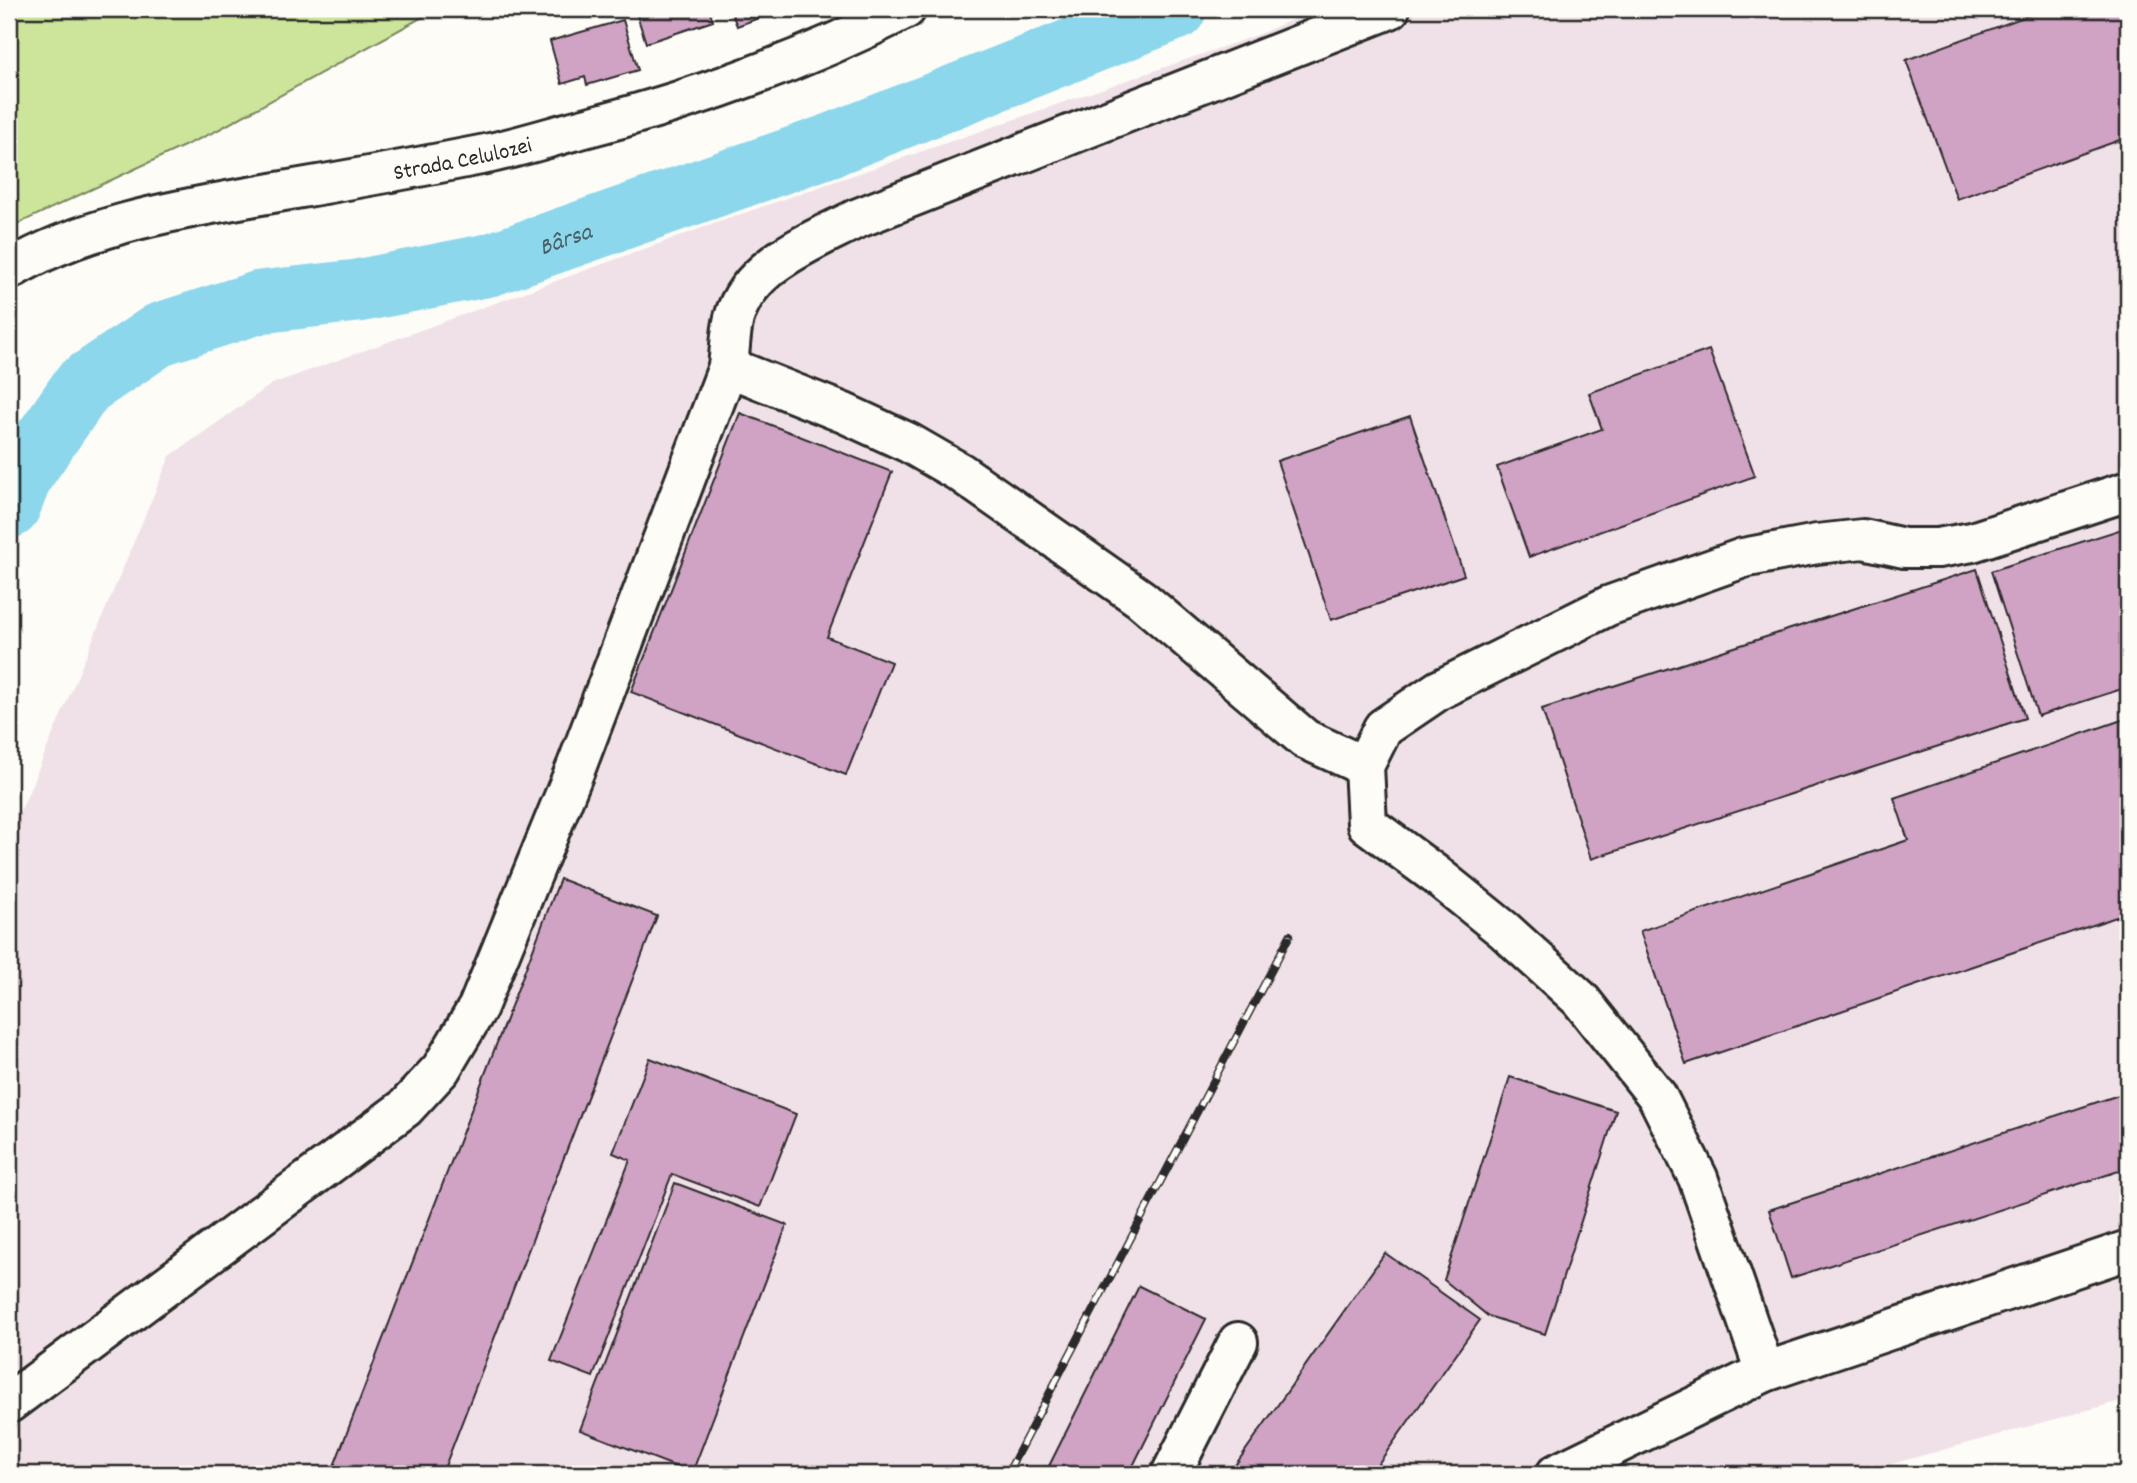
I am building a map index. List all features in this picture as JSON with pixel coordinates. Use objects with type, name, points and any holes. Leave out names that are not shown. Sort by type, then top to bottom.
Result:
[{"type":"street","name":"Strada Celulozei","points":[[9,270],[39,252],[111,227],[199,206],[490,153],[645,113],[770,70],[905,9]]},
{"type":"street","points":[[9,1402],[405,1108],[441,1069],[478,1007],[577,765],[728,367],[734,318],[751,284],[793,251],[856,219],[1390,9]]},
{"type":"street","points":[[728,367],[844,413],[909,443],[961,473],[1142,599],[1305,740],[1364,766]]},
{"type":"street","points":[[1765,1372],[1698,1178],[1657,1096],[1580,999],[1504,930],[1367,824],[1364,766],[1383,728],[1439,690],[1608,606],[1743,558],[1817,544],[1863,539],[1905,548],[1938,548],[1972,542],[2128,491]]},
{"type":"street","points":[[1556,1474],[1765,1372],[2128,1250]]},
{"type":"street","points":[[1171,1474],[1238,1342]]},
{"type":"shaded area","points":[[1316,9],[2128,9],[2128,1399],[1855,1474],[9,1474],[9,833],[25,801],[170,456],[272,384],[724,220],[1260,34]]},
{"type":"green space","points":[[9,9],[437,9],[216,131],[9,228]]},
{"type":"building","points":[[635,9],[709,9],[713,21],[646,43]]},
{"type":"building","points":[[730,9],[783,9],[737,26]]},
{"type":"building","points":[[2046,9],[2128,9],[2128,137],[1957,199],[1906,60]]},
{"type":"building","points":[[623,20],[638,70],[587,85],[585,77],[562,84],[550,41]]},
{"type":"building","points":[[1709,350],[1755,476],[1529,557],[1497,467],[1602,429],[1589,393]]},
{"type":"building","points":[[740,413],[892,472],[827,637],[891,662],[846,775],[631,692]]},
{"type":"building","points":[[1410,416],[1464,575],[1331,620],[1277,461]]},
{"type":"building","points":[[2128,527],[2128,687],[2038,716],[1991,571]]},
{"type":"building","points":[[1977,569],[2025,718],[1591,859],[1542,709]]},
{"type":"building","points":[[2128,718],[2128,913],[1686,1064],[1640,931],[1908,840],[1894,798]]},
{"type":"building","points":[[560,879],[657,916],[442,1474],[331,1474]]},
{"type":"building","points":[[650,1058],[796,1114],[760,1207],[672,1174],[593,1377],[551,1361],[630,1160],[613,1153]]},
{"type":"building","points":[[1510,1077],[1616,1111],[1545,1334],[1488,1316],[1444,1280]]},
{"type":"building","points":[[2128,1092],[2128,1168],[1791,1278],[1769,1210]]},
{"type":"building","points":[[675,1183],[787,1225],[692,1473],[580,1430]]},
{"type":"building","points":[[1385,1253],[1480,1320],[1371,1474],[1229,1474]]},
{"type":"building","points":[[1139,1286],[1206,1319],[1129,1474],[1045,1474]]},
{"type":"waterway","name":"Bârsa","points":[[9,507],[22,474],[83,386],[160,334],[260,302],[357,291],[489,265],[831,145],[1175,9]]},
{"type":"railway","points":[[1007,1474],[1290,935]]}]
